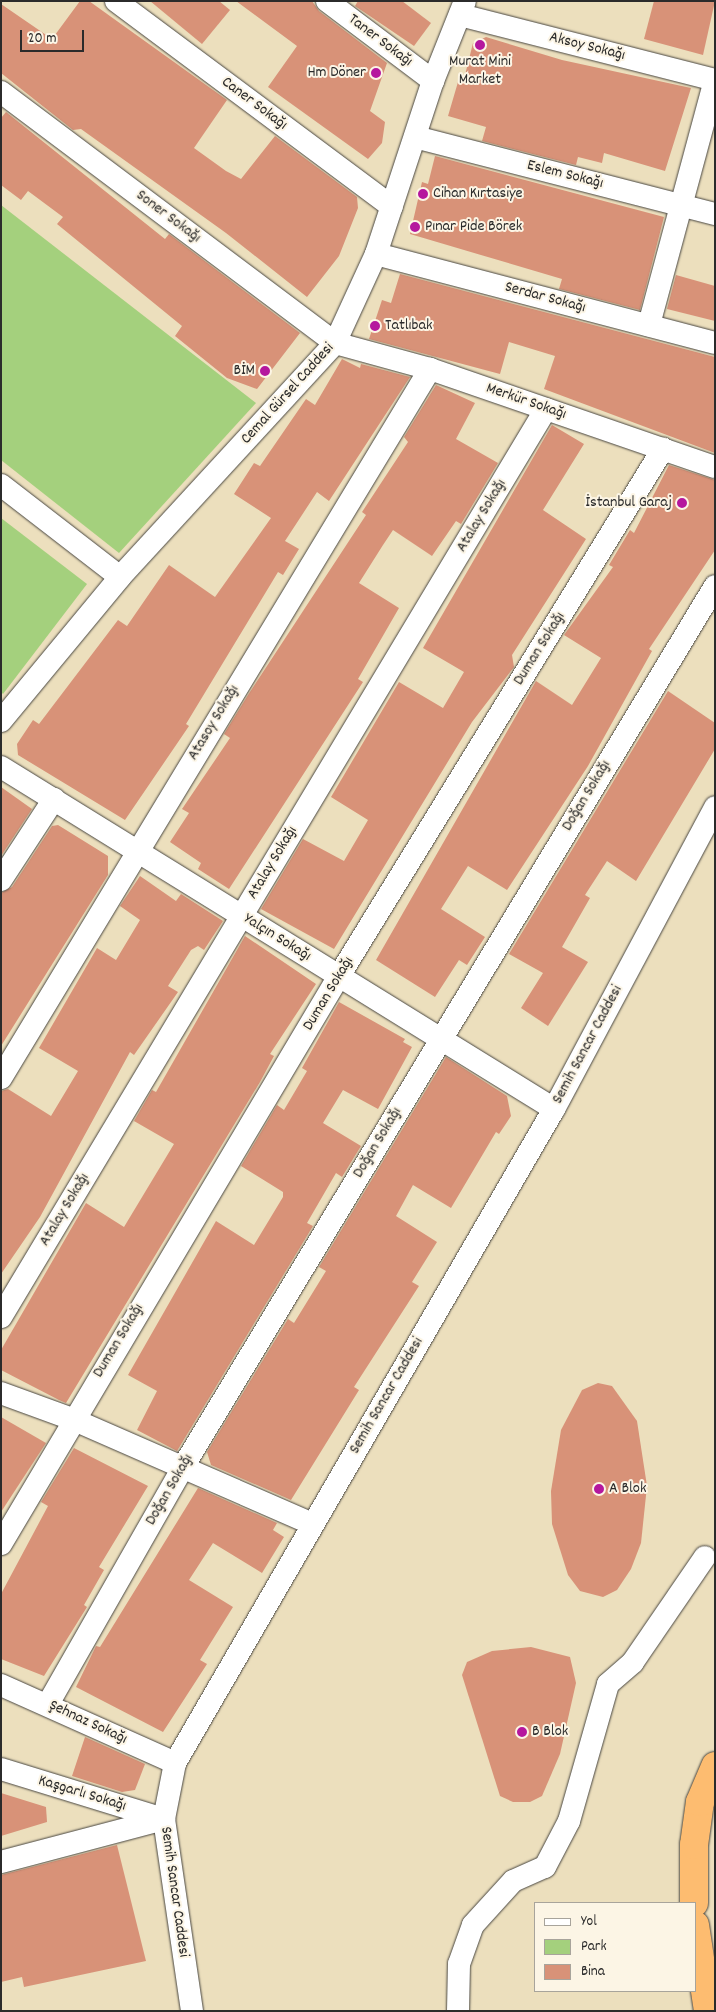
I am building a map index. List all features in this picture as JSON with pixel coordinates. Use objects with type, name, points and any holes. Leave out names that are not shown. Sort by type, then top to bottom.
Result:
[{"type":"highway","points":[[694,1902],[699,1810],[715,1766]]},
{"type":"highway","points":[[696,1932],[708,2011]]},
{"type":"street","name":"Caner Sokağı","points":[[116,1],[392,207]]},
{"type":"street","name":"Taner Sokağı","points":[[327,1],[433,81]]},
{"type":"street","name":"Cemal Gürsel Caddesi","points":[[4,712],[120,577],[335,343],[376,254],[433,81],[462,8]]},
{"type":"street","name":"Aksoy Sokağı","points":[[462,8],[715,80]]},
{"type":"street","points":[[649,325],[715,80]]},
{"type":"street","name":"Soner Sokağı","points":[[1,92],[335,343]]},
{"type":"street","name":"Eslem Sokağı","points":[[415,137],[715,214]]},
{"type":"street","name":"Serdar Sokağı","points":[[376,254],[715,344]]},
{"type":"street","name":"Merkür Sokağı","points":[[335,343],[430,369],[715,467]]},
{"type":"street","name":"Atasoy Sokağı","points":[[1,1078],[136,850],[430,369]]},
{"type":"street","name":"Atalay Sokağı","points":[[1,1317],[546,410]]},
{"type":"street","name":"Duman Sokağı","points":[[1,1544],[72,1419],[339,976],[663,449]]},
{"type":"street","points":[[1,485],[120,577]]},
{"type":"street","name":"Doğan Sokağı","points":[[48,1704],[183,1467],[715,586]]},
{"type":"street","name":"Yalçın Sokağı","points":[[1,767],[242,915],[439,1041],[554,1109]]},
{"type":"street","points":[[1,880],[54,799]]},
{"type":"street","name":"Semih Sancar Caddesi","points":[[192,2011],[164,1819],[175,1763],[554,1109],[715,807]]},
{"type":"street","points":[[1,1393],[72,1419],[312,1524]]},
{"type":"street","points":[[458,2011],[459,1964],[473,1925],[513,1881],[545,1867],[569,1821],[608,1684],[633,1662],[705,1557]]},
{"type":"street","name":"Şehnaz Sokağı","points":[[1,1685],[48,1704],[175,1763]]},
{"type":"street","name":"Kaşgarlı Sokağı","points":[[1,1769],[164,1819]]},
{"type":"street","points":[[1,1862],[164,1819]]},
{"type":"green space","points":[[1,205],[256,403],[119,553],[1,460]]},
{"type":"green space","points":[[1,518],[87,584],[3,694],[1,692]]},
{"type":"building","points":[[80,1],[89,1],[227,100],[194,148],[226,171],[241,179],[275,136],[357,197],[358,208],[339,256],[307,297],[226,233],[81,129],[73,130],[1,73],[1,4],[52,39]]},
{"type":"building","points":[[150,1],[219,1],[230,10],[202,44]]},
{"type":"building","points":[[236,1],[312,1],[319,11],[387,63],[370,111],[385,122],[382,143],[368,159],[268,87],[297,46]]},
{"type":"building","points":[[358,1],[402,1],[431,23],[414,46],[355,6]]},
{"type":"building","points":[[654,1],[715,1],[703,55],[644,39]]},
{"type":"building","points":[[486,37],[562,60],[691,88],[665,171],[604,153],[602,163],[578,157],[576,165],[482,141],[486,127],[448,116],[458,82],[463,83],[473,43]]},
{"type":"building","points":[[6,112],[165,239],[169,234],[300,333],[257,389],[227,378],[175,336],[182,326],[57,224],[63,217],[28,191],[21,200],[1,185],[1,118]]},
{"type":"building","points":[[435,156],[664,217],[640,310],[559,289],[562,279],[410,234],[422,182],[428,184]]},
{"type":"building","points":[[400,274],[715,357],[715,453],[544,389],[555,356],[509,342],[500,374],[369,339],[382,300],[391,303]]},
{"type":"building","points":[[676,275],[715,286],[715,321],[667,309]]},
{"type":"building","points":[[342,359],[360,368],[361,364],[410,377],[329,501],[317,492],[285,541],[299,549],[283,575],[278,572],[186,724],[189,726],[125,820],[18,755],[17,744],[33,720],[39,724],[118,620],[127,626],[169,565],[215,597],[271,518],[234,494],[254,463],[260,466],[306,399],[315,405]]},
{"type":"building","points":[[436,385],[475,403],[456,439],[498,463],[461,524],[456,521],[432,556],[393,530],[359,583],[399,608],[358,679],[363,682],[229,889],[198,869],[201,863],[170,842],[189,813],[182,809],[230,738],[224,734],[248,695],[366,515],[362,512],[408,442],[404,437]]},
{"type":"building","points":[[552,425],[584,444],[543,510],[586,539],[512,655],[514,667],[472,722],[334,949],[261,909],[303,839],[344,861],[368,820],[331,797],[399,682],[443,708],[464,672],[423,648]]},
{"type":"building","points":[[669,465],[715,480],[715,550],[649,649],[652,651],[588,766],[507,890],[468,866],[441,909],[485,937],[467,965],[459,960],[435,997],[376,960],[536,681],[572,705],[601,658],[564,635],[613,567],[609,565],[630,530],[634,533]]},
{"type":"building","points":[[668,691],[715,723],[715,749],[636,881],[607,861],[585,895],[590,898],[562,947],[588,962],[548,1026],[521,1008],[543,973],[509,954]]},
{"type":"building","points":[[1,787],[32,809],[1,856]]},
{"type":"building","points":[[58,825],[108,856],[108,875],[1,1046],[1,893],[12,887],[52,826]]},
{"type":"building","points":[[140,876],[176,901],[181,894],[223,921],[204,950],[198,946],[191,950],[168,986],[178,992],[134,1055],[130,1052],[40,1217],[1,1274],[1,1091],[8,1089],[51,1116],[78,1071],[39,1048],[97,948],[116,960],[140,920],[120,906]]},
{"type":"building","points":[[245,936],[316,984],[270,1054],[274,1056],[260,1082],[66,1403],[1,1370],[1,1350],[86,1203],[124,1227],[174,1144],[134,1121],[152,1090],[156,1092]]},
{"type":"building","points":[[339,1002],[405,1039],[403,1042],[412,1047],[378,1109],[343,1090],[323,1123],[361,1146],[342,1177],[336,1173],[307,1223],[313,1226],[177,1451],[137,1430],[157,1391],[128,1375],[216,1221],[254,1245],[283,1197],[283,1192],[241,1166],[277,1105],[284,1110],[307,1071],[302,1068]]},
{"type":"building","points":[[446,1057],[507,1096],[511,1116],[499,1134],[496,1132],[451,1208],[413,1185],[396,1216],[437,1242],[412,1282],[419,1286],[354,1387],[359,1390],[291,1500],[211,1465],[207,1452],[288,1319],[294,1323],[326,1271],[319,1267]]},
{"type":"building","name":"A Blok","points":[[598,1383],[612,1386],[637,1421],[647,1486],[641,1543],[631,1569],[617,1590],[603,1597],[580,1591],[568,1575],[552,1524],[551,1491],[561,1430],[582,1390]]},
{"type":"building","points":[[1,1417],[46,1443],[1,1512]]},
{"type":"building","points":[[74,1448],[148,1486],[99,1567],[104,1570],[84,1605],[87,1607],[44,1676],[1,1659],[1,1594],[48,1506],[41,1502]]},
{"type":"building","points":[[198,1488],[277,1523],[273,1530],[284,1537],[262,1573],[213,1543],[189,1580],[233,1607],[200,1660],[207,1664],[163,1732],[76,1687],[96,1646],[100,1647]]},
{"type":"building","name":"B Blok","points":[[531,1647],[570,1657],[576,1683],[560,1754],[542,1796],[530,1802],[513,1802],[500,1796],[462,1675],[467,1662],[492,1651]]},
{"type":"building","points":[[85,1737],[145,1764],[135,1790],[122,1792],[72,1776]]},
{"type":"building","points":[[1,1793],[46,1807],[47,1822],[1,1836]]},
{"type":"building","points":[[117,1845],[146,1961],[24,1987],[22,1977],[1,1982],[1,1875]]},
{"type":"place","name":"Murat Mini Market","points":[[480,45]]},
{"type":"place","name":"Hm Döner","points":[[376,73]]},
{"type":"place","name":"Cihan Kırtasiye","points":[[423,194]]},
{"type":"place","name":"Pınar Pide Börek","points":[[415,227]]},
{"type":"place","name":"Tatlıbak","points":[[375,326]]},
{"type":"place","name":"BİM","points":[[265,371]]},
{"type":"place","name":"İstanbul Garaj","points":[[682,503]]},
{"type":"place","name":"A Blok","points":[[599,1489]]},
{"type":"place","name":"B Blok","points":[[522,1732]]}]
